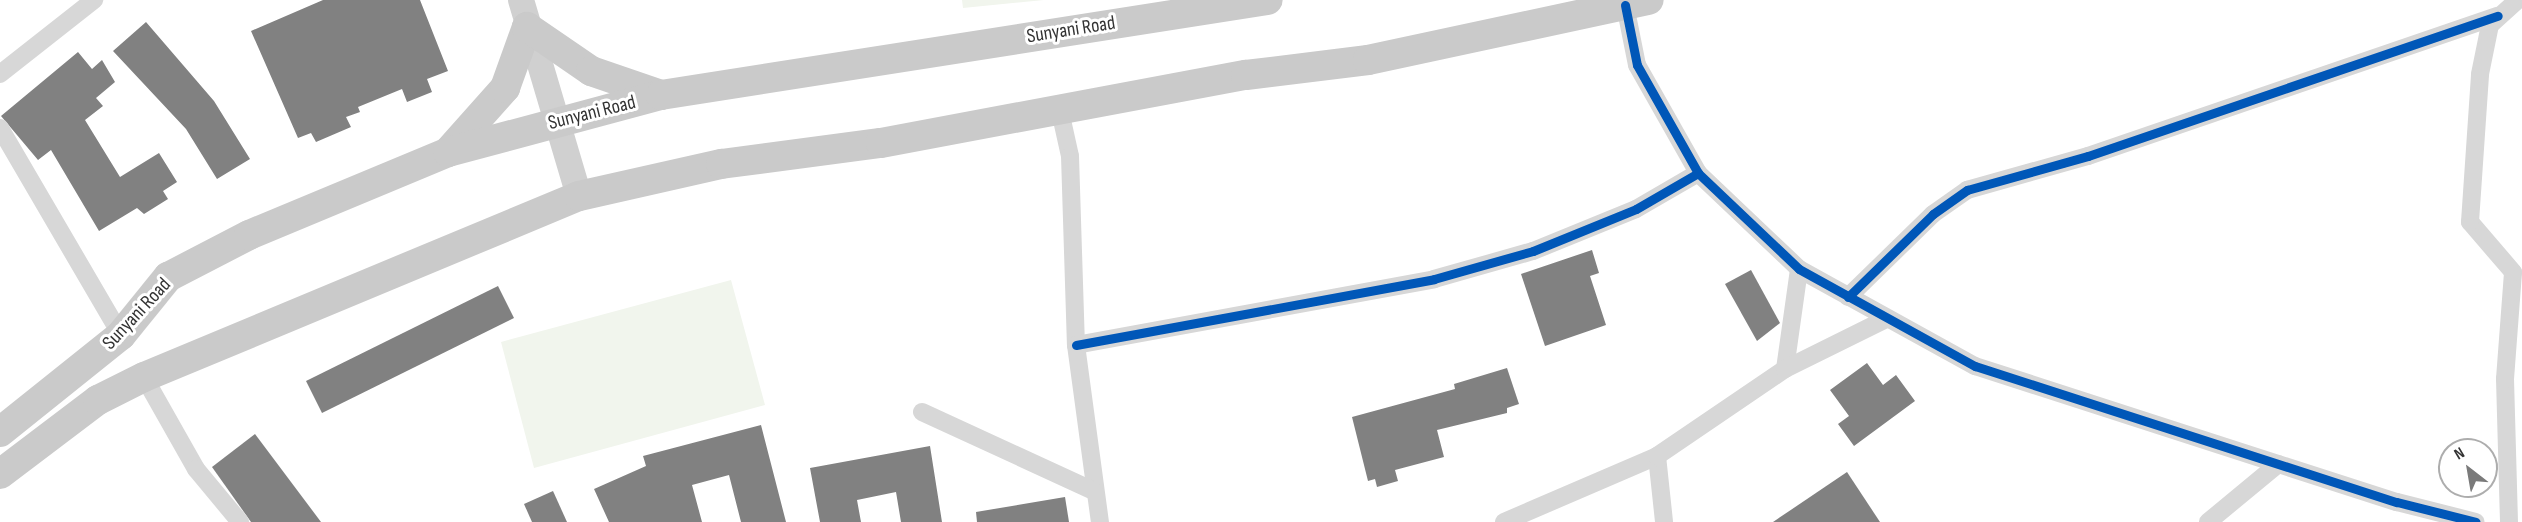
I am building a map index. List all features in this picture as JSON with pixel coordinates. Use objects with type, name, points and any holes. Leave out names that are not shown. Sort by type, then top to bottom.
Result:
[{"type":"main road","name":"Sunyani Road","points":[[0,432],[121,334],[168,277],[249,235],[448,152],[661,95],[1268,0]]},
{"type":"main road","points":[[0,474],[98,400],[144,376],[579,196],[721,164],[1060,111],[1246,75],[1368,60],[1637,2]]},
{"type":"main road","points":[[448,152],[505,88],[524,13],[591,71],[661,95]]},
{"type":"street","points":[[0,74],[94,0]]},
{"type":"street","points":[[2509,522],[2505,379],[2518,271],[2470,222],[2480,74],[2490,25],[2518,0]]},
{"type":"street","points":[[1637,2],[1637,66],[1698,173],[1799,269],[1975,366],[2278,464],[2476,522]]},
{"type":"street","points":[[524,13],[559,121],[579,196]]},
{"type":"street","points":[[1848,297],[1933,214],[1967,190],[2088,156],[2498,16]]},
{"type":"street","points":[[1060,111],[1070,156],[1076,345],[1100,522]]},
{"type":"street","points":[[0,128],[121,334]]},
{"type":"street","points":[[1076,345],[1434,279],[1533,251],[1636,209],[1698,173]]},
{"type":"street","points":[[1785,369],[1799,269]]},
{"type":"street","points":[[1504,522],[1657,456],[1785,369],[1886,319]]},
{"type":"street","points":[[144,376],[196,469],[240,522]]},
{"type":"street","points":[[922,412],[1094,491]]},
{"type":"street","points":[[1657,456],[1664,522]]},
{"type":"street","points":[[2208,522],[2278,464]]},
{"type":"shaded area","points":[[962,0],[1044,0],[963,8]]},
{"type":"shaded area","points":[[731,280],[765,405],[534,468],[501,342]]},
{"type":"building","points":[[323,0],[420,0],[448,71],[427,79],[432,92],[407,102],[402,89],[358,107],[360,112],[346,117],[351,127],[316,142],[311,133],[298,138],[251,31]]},
{"type":"building","points":[[146,22],[214,101],[250,159],[217,179],[186,129],[113,51]]},
{"type":"building","points":[[78,52],[92,69],[102,60],[115,82],[96,98],[103,106],[85,120],[120,177],[159,153],[177,182],[163,191],[168,199],[144,214],[137,208],[99,231],[51,150],[38,160],[1,116]]},
{"type":"building","points":[[1592,250],[1599,273],[1590,276],[1606,325],[1545,346],[1521,274]]},
{"type":"building","points":[[1751,270],[1780,323],[1757,341],[1725,284]]},
{"type":"building","points":[[498,286],[514,318],[322,413],[306,381]]},
{"type":"building","points":[[1867,363],[1883,385],[1896,375],[1915,401],[1854,446],[1838,424],[1849,416],[1830,390]]},
{"type":"building","points":[[1507,368],[1519,404],[1507,408],[1507,413],[1437,430],[1444,457],[1395,470],[1398,481],[1377,487],[1375,479],[1368,481],[1352,417],[1455,389],[1454,384]]},
{"type":"building","points":[[761,425],[786,522],[741,522],[729,475],[692,485],[702,522],[609,522],[594,489],[646,466],[643,456]]},
{"type":"building","points":[[255,434],[321,522],[251,522],[212,467]]},
{"type":"building","points":[[930,446],[942,522],[901,522],[896,492],[857,500],[861,522],[820,522],[810,468]]},
{"type":"building","points":[[1847,472],[1880,522],[1773,522]]},
{"type":"building","points":[[553,491],[567,522],[532,522],[524,504]]},
{"type":"building","points":[[1065,497],[1069,522],[977,522],[976,512]]},
{"type":"cycle path","points":[[1625,5],[1637,65],[1698,173],[1799,269],[1975,366],[2397,502],[2476,522]]},
{"type":"cycle path","points":[[1848,297],[1933,214],[1967,190],[2088,156],[2498,16]]},
{"type":"cycle path","points":[[1076,345],[1434,279],[1533,251],[1636,209],[1698,173]]}]
